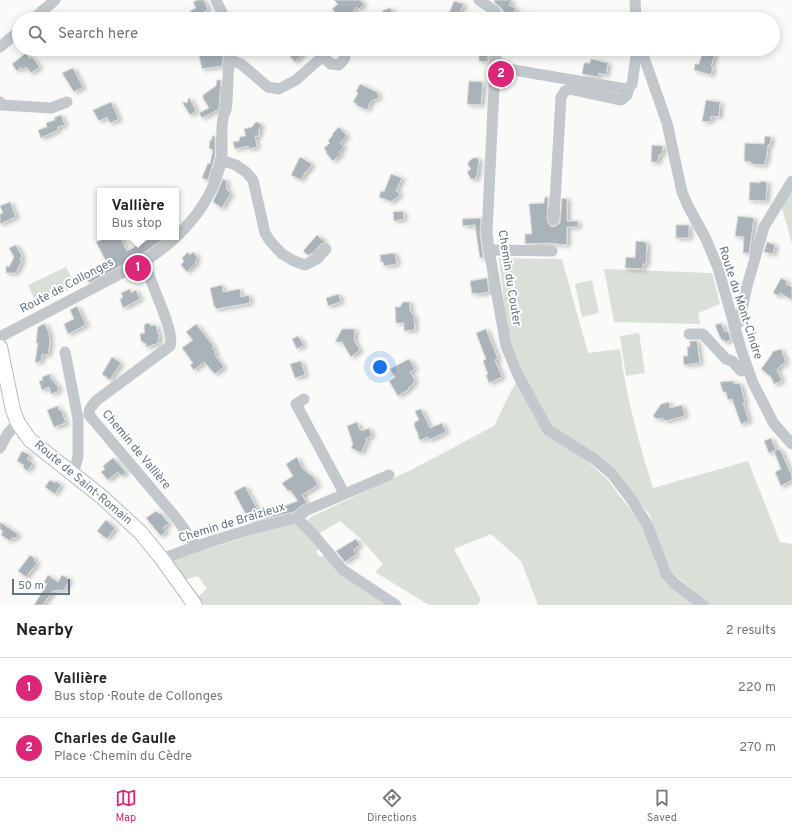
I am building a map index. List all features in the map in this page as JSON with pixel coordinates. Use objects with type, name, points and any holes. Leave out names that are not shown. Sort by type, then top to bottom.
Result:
[{"type":"main road","name":"Route de Saint-Romain","points":[[1,354],[13,410],[18,423],[30,440],[127,519],[141,533],[162,559],[195,605]]},
{"type":"street","points":[[41,12],[55,0]]},
{"type":"street","points":[[216,0],[222,12]]},
{"type":"street","points":[[479,0],[495,12]]},
{"type":"street","points":[[636,0],[636,12]]},
{"type":"street","points":[[0,47],[12,37]]},
{"type":"street","name":"Route de Collonges","points":[[179,235],[210,192],[221,160],[223,119],[228,96],[230,56]]},
{"type":"street","points":[[230,60],[241,64],[268,88],[279,89],[296,80],[324,56]]},
{"type":"street","points":[[328,56],[331,64],[340,65],[345,58],[344,56]]},
{"type":"street","name":"Chemin du Couter","points":[[496,56],[487,233],[506,346],[518,375],[548,430],[593,458],[612,474],[631,499],[647,524],[666,574],[674,583],[703,605]]},
{"type":"street","points":[[554,220],[561,97],[565,91],[570,89],[621,100],[627,95],[632,84],[636,56]]},
{"type":"street","name":"Route du Mont-Cindre","points":[[643,56],[666,123],[682,192],[706,239],[718,268],[748,370],[767,413],[774,424],[792,444]]},
{"type":"street","points":[[495,67],[626,89],[629,88]]},
{"type":"street","points":[[0,102],[2,105],[51,108],[67,102]]},
{"type":"street","points":[[221,160],[246,172],[253,180],[265,233],[282,254],[305,265],[317,259],[326,249]]},
{"type":"street","points":[[734,326],[739,322],[747,286],[764,227],[792,181]]},
{"type":"street","name":"Route de Collonges","points":[[0,336],[144,261],[162,250],[173,240]]},
{"type":"street","points":[[489,250],[552,251]]},
{"type":"street","name":"Chemin de Vallière","points":[[144,261],[146,272],[168,325],[171,342],[170,346],[97,400],[88,411],[89,415],[111,442],[177,519],[196,546]]},
{"type":"street","points":[[689,334],[703,334],[726,359],[732,361],[741,371],[748,370]]},
{"type":"street","points":[[65,352],[78,419],[78,457],[73,474]]},
{"type":"street","points":[[304,399],[296,404],[344,493]]},
{"type":"street","points":[[0,448],[8,433],[18,423]]},
{"type":"street","points":[[297,518],[305,511],[389,475]]},
{"type":"street","name":"Chemin de Braizieux","points":[[162,559],[196,546],[265,525],[297,518],[343,570],[396,605]]},
{"type":"shaded area","points":[[792,189],[792,244],[782,208]]},
{"type":"shaded area","points":[[499,258],[562,259],[588,353],[620,349],[634,419],[653,488],[748,461],[780,542],[792,544],[792,605],[709,605],[668,569],[650,515],[613,472],[591,454],[589,463],[607,479],[642,524],[663,579],[694,605],[538,605],[521,561],[491,534],[454,549],[481,600],[477,605],[429,605],[375,572],[383,564],[360,538],[340,521],[318,534],[308,520],[311,517],[411,470],[494,426],[512,389],[522,374],[509,345]]},
{"type":"shaded area","points":[[66,267],[76,286],[37,305],[28,285]]},
{"type":"shaded area","points":[[604,269],[712,273],[720,304],[698,313],[700,324],[614,322]]},
{"type":"shaded area","points":[[592,280],[599,313],[582,317],[575,284]]},
{"type":"shaded area","points":[[639,333],[645,373],[626,376],[620,336]]},
{"type":"shaded area","points":[[296,522],[319,548],[316,552],[320,557],[325,555],[343,576],[386,605],[204,605],[198,597],[207,589],[198,576],[184,580],[169,560]]},
{"type":"building","points":[[204,0],[208,10],[204,12],[190,12],[196,8],[193,2]]},
{"type":"building","points":[[334,0],[360,0],[364,4],[359,9],[357,7],[352,12],[335,12],[332,9],[338,4]]},
{"type":"building","points":[[495,0],[512,0],[509,5],[516,8],[514,12],[504,12],[494,2]]},
{"type":"building","points":[[454,1],[464,4],[460,12],[450,12]]},
{"type":"building","points":[[390,8],[392,12],[382,12]]},
{"type":"building","points":[[22,56],[28,56],[30,59],[32,57],[40,67],[31,73],[26,67],[23,70],[21,67],[17,71],[12,64]]},
{"type":"building","points":[[199,56],[223,56],[222,66],[202,69]]},
{"type":"building","points":[[290,56],[301,56],[295,62]]},
{"type":"building","points":[[479,56],[488,56],[488,62],[479,61]]},
{"type":"building","points":[[701,56],[714,56],[711,66],[713,67],[711,75],[694,70],[695,64],[699,64]]},
{"type":"building","points":[[591,59],[608,63],[606,75],[599,73],[598,77],[582,74],[584,63],[590,63]]},
{"type":"building","points":[[73,68],[83,87],[74,92],[62,73]]},
{"type":"building","points":[[217,80],[221,80],[219,109],[202,118],[199,113],[209,108],[203,98],[203,95],[216,86]]},
{"type":"building","points":[[469,81],[483,82],[481,105],[467,104]]},
{"type":"building","points":[[360,84],[377,92],[379,98],[371,101],[367,110],[353,102],[358,93],[356,92]]},
{"type":"building","points":[[189,97],[196,111],[190,115],[182,102],[187,103]]},
{"type":"building","points":[[706,100],[720,102],[719,117],[711,116],[710,122],[702,121]]},
{"type":"building","points":[[111,102],[119,119],[110,123],[107,117],[99,121],[93,110]]},
{"type":"building","points":[[61,115],[65,125],[58,127],[58,130],[41,138],[38,130],[47,127],[46,123],[55,120],[54,118]]},
{"type":"building","points":[[256,122],[262,126],[259,129],[259,136],[255,136],[257,147],[249,149],[248,146],[235,149],[233,142],[239,141],[240,137],[246,136],[244,129],[252,127]]},
{"type":"building","points":[[339,127],[347,136],[340,143],[344,147],[339,152],[341,154],[333,161],[326,153],[327,152],[324,148],[330,143],[328,141]]},
{"type":"building","points":[[212,136],[215,136],[215,156],[208,180],[202,178],[208,163],[210,164],[213,150],[209,148]]},
{"type":"building","points":[[765,136],[771,137],[764,165],[751,164],[751,162],[744,161],[745,143],[764,144]]},
{"type":"building","points":[[652,145],[663,146],[662,155],[659,155],[658,162],[651,162]]},
{"type":"building","points":[[300,157],[312,164],[301,180],[291,175]]},
{"type":"building","points":[[473,158],[478,158],[479,161],[476,179],[471,179],[467,172],[471,169],[468,162]]},
{"type":"building","points":[[391,174],[402,178],[396,191],[400,193],[392,202],[379,197],[381,191],[384,192]]},
{"type":"building","points":[[223,179],[227,181],[227,190],[231,193],[222,208],[213,202]]},
{"type":"building","points":[[760,181],[767,182],[766,201],[749,200],[750,182],[760,183]]},
{"type":"building","points":[[545,197],[548,197],[547,220],[550,226],[554,227],[560,223],[562,198],[567,199],[567,221],[578,221],[578,227],[567,227],[567,245],[548,243],[525,244],[525,234],[532,234],[529,204],[544,203]]},
{"type":"building","points":[[10,202],[16,217],[0,224],[0,214],[3,213],[0,206]]},
{"type":"building","points":[[403,211],[404,219],[394,221],[393,212]]},
{"type":"building","points":[[738,216],[754,218],[749,253],[743,253],[744,237],[735,236]]},
{"type":"building","points":[[481,218],[480,234],[483,257],[480,258],[475,225],[463,226],[462,219]]},
{"type":"building","points":[[676,225],[689,225],[689,238],[676,238]]},
{"type":"building","points":[[317,235],[325,242],[321,244],[313,253],[308,255],[303,251]]},
{"type":"building","points":[[101,240],[122,240],[127,251],[147,240],[162,240],[141,255],[89,283],[85,275],[107,263],[96,242]]},
{"type":"building","points":[[636,241],[647,243],[646,264],[643,264],[643,269],[625,268],[626,257],[635,258]]},
{"type":"building","points":[[767,242],[775,245],[773,254],[764,252]]},
{"type":"building","points":[[16,245],[22,256],[20,260],[22,261],[16,273],[6,273],[6,266],[9,267],[14,257],[9,248]]},
{"type":"building","points":[[188,252],[190,255],[193,252],[198,258],[195,261],[196,263],[187,272],[181,265],[184,261],[182,258]]},
{"type":"building","points":[[395,253],[397,264],[384,266],[383,262],[381,262],[380,255]]},
{"type":"building","points":[[487,278],[489,292],[472,294],[470,281]]},
{"type":"building","points":[[781,278],[787,281],[786,284],[792,287],[792,300],[780,293],[779,296],[773,293]]},
{"type":"building","points":[[222,285],[223,292],[240,289],[241,297],[249,295],[250,303],[216,309],[210,288]]},
{"type":"building","points":[[130,289],[131,293],[136,290],[140,299],[123,308],[120,299],[123,297],[121,293]]},
{"type":"building","points":[[339,294],[341,302],[328,306],[326,298]]},
{"type":"building","points":[[403,302],[410,302],[410,311],[414,316],[415,330],[404,331],[404,323],[396,323],[395,307],[400,307]]},
{"type":"building","points":[[77,306],[86,325],[68,334],[64,324],[74,319],[70,310]]},
{"type":"building","points":[[148,323],[152,326],[156,325],[158,334],[160,334],[158,340],[159,343],[146,347],[146,344],[141,341],[140,334],[145,333],[144,327],[145,324]]},
{"type":"building","points":[[721,323],[725,332],[728,331],[731,340],[725,342],[719,335],[715,325]]},
{"type":"building","points":[[45,324],[49,333],[50,343],[48,355],[42,354],[41,361],[35,363],[38,343],[36,343],[38,327]]},
{"type":"building","points":[[196,324],[214,347],[212,348],[216,353],[214,354],[224,367],[215,374],[204,362],[194,370],[190,365],[193,363],[182,348],[193,340],[186,332]]},
{"type":"building","points":[[342,329],[355,329],[354,340],[360,350],[351,357],[342,342],[335,342]]},
{"type":"building","points":[[486,329],[498,359],[495,360],[502,377],[489,383],[486,375],[488,374],[483,361],[486,359],[476,333]]},
{"type":"building","points":[[298,336],[304,345],[297,349],[292,339]]},
{"type":"building","points":[[690,341],[697,341],[700,363],[684,365],[683,356],[688,356],[687,347],[690,347]]},
{"type":"building","points":[[781,349],[786,363],[781,365],[777,370],[782,381],[774,384],[771,377],[761,369],[772,352]]},
{"type":"building","points":[[112,357],[121,363],[110,380],[102,374]]},
{"type":"building","points":[[409,359],[415,369],[410,372],[415,380],[413,382],[414,384],[398,396],[389,381],[395,377],[390,369]]},
{"type":"building","points":[[301,361],[305,375],[295,378],[290,364]]},
{"type":"building","points":[[50,374],[51,379],[56,385],[57,384],[59,391],[51,394],[49,387],[42,390],[39,381],[43,380],[42,377]]},
{"type":"building","points":[[733,381],[734,384],[740,383],[745,403],[743,403],[749,421],[741,424],[732,399],[728,400],[726,392],[723,392],[720,382]]},
{"type":"building","points":[[669,402],[670,408],[682,405],[685,416],[666,421],[662,418],[657,419],[653,416],[661,404]]},
{"type":"building","points":[[58,406],[66,423],[54,427],[47,410]]},
{"type":"building","points":[[421,409],[430,428],[442,423],[446,432],[429,440],[428,437],[421,440],[419,439],[414,425],[415,422],[419,420],[415,411]]},
{"type":"building","points":[[357,422],[360,430],[362,431],[369,428],[372,436],[365,439],[367,441],[361,453],[351,448],[353,444],[347,426]]},
{"type":"building","points":[[771,438],[776,450],[769,453],[764,441]]},
{"type":"building","points":[[780,449],[792,476],[792,480],[781,486],[775,472],[781,469],[774,451]]},
{"type":"building","points":[[22,451],[30,455],[27,459],[33,463],[28,471],[23,468],[24,465],[17,461]]},
{"type":"building","points":[[297,457],[302,468],[314,478],[318,485],[302,495],[307,503],[294,512],[250,522],[234,492],[245,486],[259,512],[272,507],[273,510],[298,501],[290,490],[288,491],[282,483],[293,476],[286,464]]},
{"type":"building","points":[[113,458],[126,472],[122,476],[118,472],[108,480],[101,472],[105,469],[103,466]]},
{"type":"building","points":[[50,480],[55,483],[56,481],[61,485],[55,494],[45,487]]},
{"type":"building","points":[[156,511],[159,514],[160,513],[169,523],[163,528],[166,531],[161,536],[146,518]]},
{"type":"building","points":[[106,520],[115,528],[107,539],[97,531]]},
{"type":"building","points":[[0,522],[18,534],[15,539],[13,537],[10,541],[1,535],[3,531],[0,529]]},
{"type":"building","points":[[356,539],[360,545],[353,550],[357,554],[345,562],[336,551]]},
{"type":"building","points":[[30,555],[37,563],[26,577],[18,571]]},
{"type":"building","points":[[48,575],[58,582],[62,575],[70,580],[63,591],[53,591],[43,605],[34,605],[47,584],[44,582]]},
{"type":"place","name":"Charles de Gaulle","points":[[501,74]]},
{"type":"place","name":"Vallière","points":[[138,268]]}]
